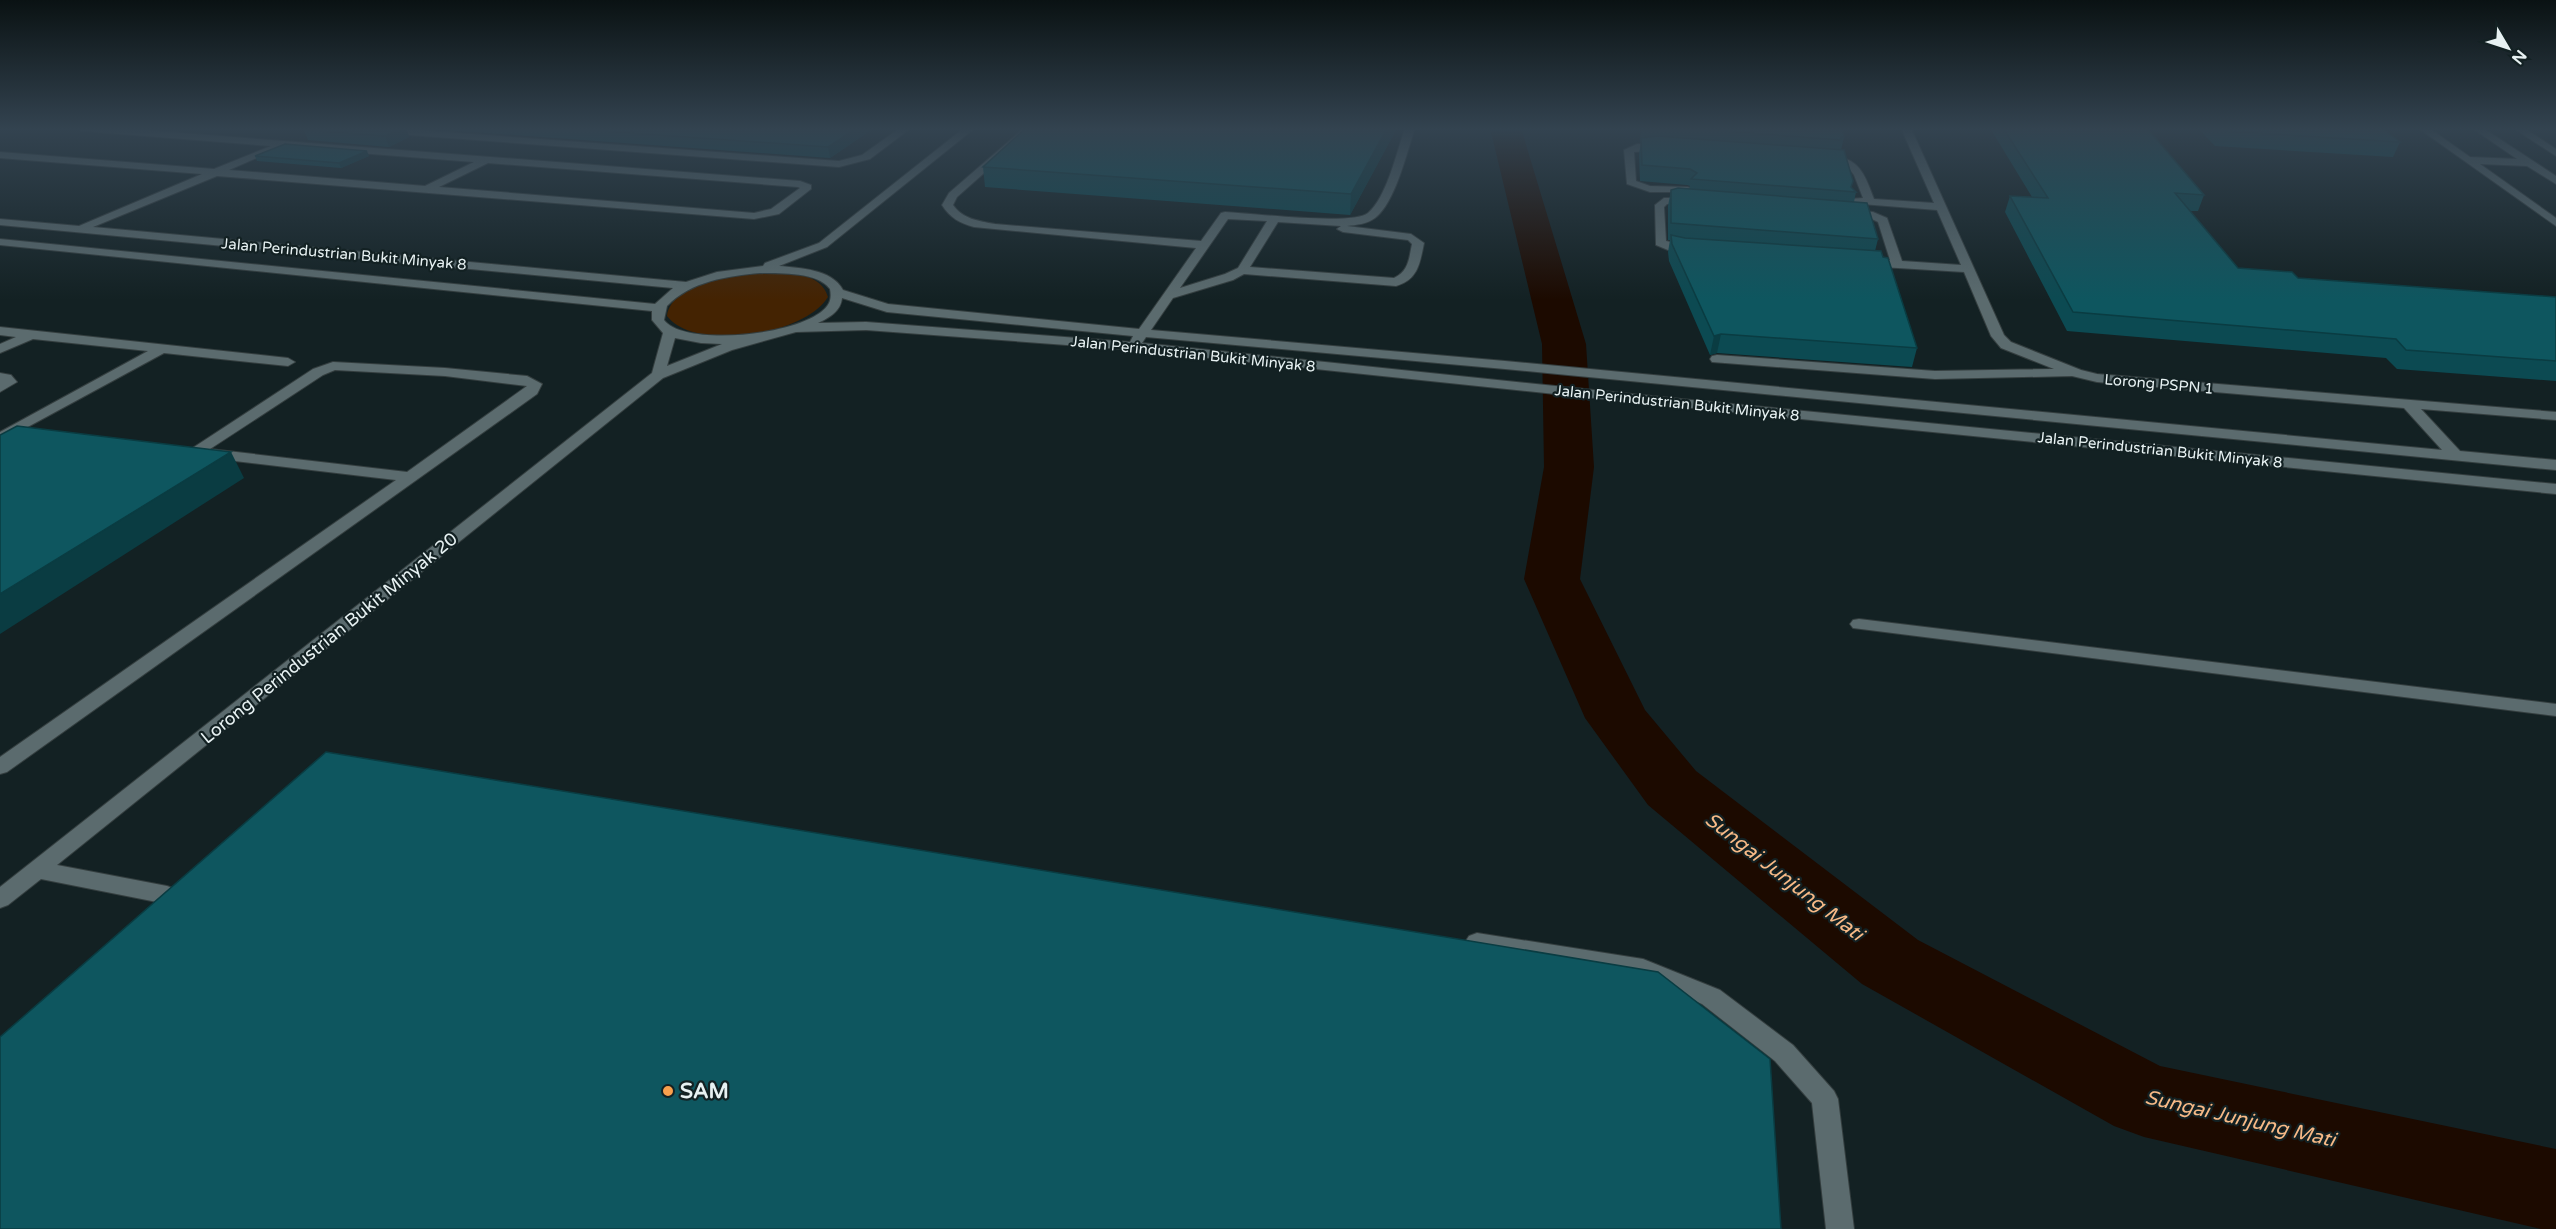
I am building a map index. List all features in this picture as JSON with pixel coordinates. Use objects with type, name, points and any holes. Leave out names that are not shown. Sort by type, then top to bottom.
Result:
[{"type":"street","points":[[79,229],[185,185]]},
{"type":"street","points":[[378,185],[760,216],[775,212],[807,188],[802,185]]},
{"type":"street","points":[[426,189],[433,185]]},
{"type":"street","points":[[759,270],[807,272],[824,261],[907,185]]},
{"type":"street","points":[[963,185],[952,195],[947,205],[953,215],[970,223],[1203,245]]},
{"type":"street","points":[[1323,224],[1358,221],[1372,215],[1381,204],[1388,185]]},
{"type":"street","points":[[1634,185],[1707,197],[1664,201],[1659,207],[1660,243],[1668,247],[1706,251]]},
{"type":"street","points":[[1863,185],[1870,202]]},
{"type":"street","name":"Lorong PSPN 1","points":[[1931,185],[1998,336],[2006,345],[2076,373],[2097,378],[2410,406],[2556,416]]},
{"type":"street","points":[[2503,185],[2556,223]]},
{"type":"street","points":[[1846,201],[1941,207]]},
{"type":"street","points":[[1838,211],[1873,215],[1882,220],[1897,264]]},
{"type":"street","points":[[1134,346],[1140,333],[1225,215],[1401,234],[1411,237],[1418,243],[1412,270],[1407,278],[1396,282],[1242,270]]},
{"type":"street","points":[[1167,296],[1229,277],[1242,270],[1274,221]]},
{"type":"street","name":"Jalan Perindustrian Bukit Minyak 8","points":[[0,222],[688,286]]},
{"type":"street","name":"Jalan Perindustrian Bukit Minyak 8","points":[[0,242],[659,308]]},
{"type":"street","points":[[824,261],[838,293],[836,302],[828,311],[797,328],[752,339],[710,340],[670,332],[660,325],[657,317],[659,308],[665,300],[688,286],[726,275],[824,261]]},
{"type":"street","points":[[1849,261],[1968,269]]},
{"type":"street","name":"Jalan Perindustrian Bukit Minyak 8","points":[[838,293],[887,308],[2556,465]]},
{"type":"street","name":"Jalan Perindustrian Bukit Minyak 8","points":[[797,328],[866,326],[1134,346],[1671,402],[2556,489]]},
{"type":"street","points":[[0,331],[288,362]]},
{"type":"street","points":[[658,375],[670,332]]},
{"type":"street","points":[[0,349],[32,334]]},
{"type":"street","name":"Lorong Perindustrian Bukit Minyak 20","points":[[0,899],[658,375],[752,339]]},
{"type":"street","points":[[0,438],[163,348]]},
{"type":"street","points":[[1717,359],[1935,375],[2076,373]]},
{"type":"street","points":[[0,767],[532,391],[536,384],[527,380],[445,372],[333,366],[318,372],[190,451],[299,466],[410,477]]},
{"type":"street","points":[[0,377],[10,382],[0,388]]},
{"type":"street","points":[[2410,406],[2456,456]]},
{"type":"street","points":[[15,430],[38,433]]},
{"type":"street","points":[[1859,624],[2556,710]]},
{"type":"street","points":[[38,870],[167,895]]},
{"type":"street","points":[[150,910],[185,879]]},
{"type":"street","points":[[1454,938],[1643,968],[1711,997],[1784,1053],[1825,1099],[1839,1229]]},
{"type":"shaded area","points":[[772,272],[797,274],[813,279],[824,289],[828,297],[816,310],[797,321],[750,335],[701,334],[681,327],[667,316],[672,304],[695,286],[727,277]]},
{"type":"building","points":[[1233,185],[1356,185],[1351,194]]},
{"type":"building","points":[[1772,185],[1852,185],[1856,192]]},
{"type":"building","points":[[2040,185],[2196,185],[2204,195],[2175,193],[2238,268],[2292,272],[2298,278],[2556,297],[2556,361],[2406,350],[2396,339],[2073,312],[2010,196],[2048,198]]},
{"type":"building","points":[[1678,188],[1867,203],[1878,239],[1671,223],[1671,190]]},
{"type":"building","points":[[1671,235],[1685,238],[1881,251],[1883,257],[1888,258],[1917,348],[1721,334],[1714,336],[1672,244]]},
{"type":"building","points":[[17,426],[231,452],[0,594],[0,435]]},
{"type":"building","points":[[326,752],[1658,972],[1770,1059],[1781,1229],[0,1229],[0,1037]]},
{"type":"waterway","name":"Sungai Junjung Mati","points":[[1521,185],[1564,344],[1569,467],[1552,579],[1617,718],[1672,788],[1890,962],[2144,1100],[2556,1191]]},
{"type":"place","name":"SAM","points":[[668,1091]]}]
